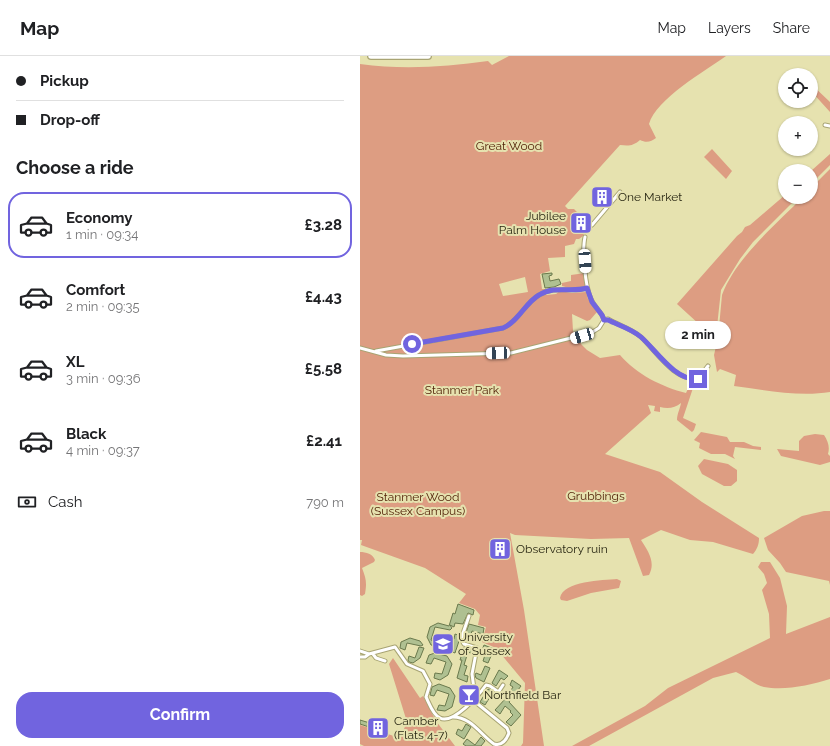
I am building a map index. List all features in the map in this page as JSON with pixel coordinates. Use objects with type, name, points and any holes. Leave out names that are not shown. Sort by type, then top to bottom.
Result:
[{"type":"highway","points":[[371,56],[428,56]]},
{"type":"street","points":[[826,125],[830,126]]},
{"type":"street","points":[[592,225],[620,192]]},
{"type":"street","points":[[585,237],[584,250],[587,288],[592,302],[604,320]]},
{"type":"street","points":[[376,352],[503,328],[510,324],[533,299],[540,294],[562,288],[576,291],[587,288]]},
{"type":"street","points":[[360,348],[386,355],[403,356],[518,352],[588,334],[599,328],[604,320]]},
{"type":"street","points":[[604,320],[608,320],[640,337],[664,362],[682,375],[698,379],[708,366]]},
{"type":"street","points":[[453,717],[462,718],[470,722],[494,744],[500,744],[507,738],[509,732],[506,727],[472,698],[474,688],[472,674],[477,648],[462,642],[461,638],[469,616]]},
{"type":"street","points":[[459,630],[464,631]]},
{"type":"street","points":[[360,657],[365,657],[393,647],[395,648],[407,664],[424,672],[430,685],[426,697],[437,717],[445,720],[462,711],[481,694],[486,686],[490,686],[504,696]]},
{"type":"street","points":[[360,651],[371,654],[376,658],[385,661]]},
{"type":"street","points":[[499,691],[503,684]]},
{"type":"street","points":[[462,711],[462,718]]},
{"type":"green space","points":[[509,56],[726,56],[682,86],[661,105],[653,115],[649,124],[656,138],[648,142],[640,140],[631,145],[620,145],[565,206],[568,209],[574,209],[577,212],[571,220],[585,232],[583,236],[576,239],[574,244],[565,246],[565,257],[548,258],[550,271],[540,274],[542,289],[545,289],[546,295],[556,294],[560,291],[572,293],[586,292],[588,299],[597,312],[590,320],[587,321],[572,314],[573,331],[581,344],[587,350],[600,358],[620,355],[626,362],[650,379],[686,393],[691,382],[696,379],[700,385],[693,388],[683,418],[696,424],[692,432],[677,420],[681,403],[671,408],[660,407],[660,412],[654,411],[655,406],[648,405],[651,413],[605,454],[660,472],[702,502],[759,538],[757,549],[753,554],[713,542],[690,540],[661,530],[641,540],[650,557],[652,566],[649,575],[643,576],[629,538],[591,539],[515,535],[510,533],[524,610],[544,746],[521,746],[523,743],[525,683],[496,648],[482,642],[486,627],[478,625],[480,615],[475,609],[459,603],[466,594],[425,568],[361,545],[362,540],[360,540],[360,64],[392,67],[424,67],[488,61],[492,65]],"holes":[[[525,277],[528,292],[503,296],[499,284]]]},
{"type":"green space","points":[[818,91],[830,102],[830,112],[818,99]]},
{"type":"green space","points":[[712,149],[732,171],[726,179],[704,157]]},
{"type":"green space","points":[[830,154],[830,165],[818,177],[818,165]]},
{"type":"green space","points":[[830,169],[830,392],[806,394],[734,386],[736,375],[720,369],[717,372],[714,355],[718,338],[722,295],[736,268],[746,255],[796,204],[818,204],[818,181]]},
{"type":"green space","points":[[778,201],[778,204],[791,204],[753,242],[740,259],[721,290],[716,336],[711,335],[677,304],[745,227],[750,225]]},
{"type":"green space","points":[[585,273],[586,285],[583,288],[573,289],[562,286],[562,283],[571,281],[571,275]]},
{"type":"green space","points":[[701,432],[727,437],[730,442],[744,442],[753,446],[761,447],[761,450],[735,447],[733,456],[735,459],[725,454],[711,454],[699,448],[700,443],[694,440]]},
{"type":"green space","points":[[815,434],[824,435],[828,444],[830,462],[820,465],[781,456],[777,449],[799,451],[799,441],[804,436]]},
{"type":"green space","points":[[704,459],[728,464],[737,470],[737,481],[731,486],[724,486],[702,474],[698,466]]},
{"type":"green space","points":[[830,511],[830,585],[829,581],[786,572],[768,550],[764,538],[802,516]]},
{"type":"green space","points":[[360,552],[365,552],[373,556],[375,560],[362,568],[366,584],[365,594],[362,596],[360,595]]},
{"type":"green space","points":[[761,562],[770,562],[780,578],[787,606],[786,634],[830,617],[830,679],[797,687],[772,688],[761,686],[736,672],[713,678],[589,746],[572,746],[645,706],[668,688],[770,638],[769,614],[762,590],[767,583],[764,574],[758,567]]},
{"type":"green space","points":[[617,579],[621,581],[619,588],[591,593],[567,601],[561,600],[560,598],[563,592],[568,588],[584,582]]},
{"type":"green space","points":[[393,658],[420,698],[423,696],[436,721],[455,746],[364,746],[360,744],[360,725],[400,738],[407,722],[389,664]]},
{"type":"building","name":"One Market","points":[[599,189],[610,199],[605,205],[593,195]]},
{"type":"building","name":"Jubilee Palm House","points":[[576,216],[589,227],[586,231],[573,219]]},
{"type":"building","points":[[552,273],[552,275],[549,276],[550,281],[559,279],[561,284],[554,287],[545,288],[542,274]]},
{"type":"building","points":[[458,604],[474,610],[473,615],[468,613],[463,624],[455,623],[454,627],[450,625],[452,628],[450,630],[435,627],[431,640],[443,643],[445,636],[454,639],[455,634],[458,635],[459,641],[455,653],[450,651],[453,642],[447,643],[444,647],[442,643],[441,647],[431,645],[427,637],[430,627],[438,623],[449,626],[453,613],[455,614]]},
{"type":"building","points":[[469,624],[484,628],[483,634],[472,631],[469,640],[464,638]]},
{"type":"building","points":[[410,638],[420,641],[423,645],[421,646],[407,643],[405,650],[400,648],[401,642]]},
{"type":"building","points":[[484,645],[494,649],[488,663],[483,661],[486,652],[482,650]]},
{"type":"building","points":[[419,647],[424,648],[420,658],[413,663],[409,662],[409,656],[415,658]]},
{"type":"building","points":[[464,647],[474,650],[473,654],[468,652],[464,665],[467,666],[464,675],[468,676],[467,682],[457,678]]},
{"type":"building","points":[[435,653],[447,656],[452,664],[448,675],[440,680],[434,678],[435,673],[442,674],[446,662],[434,658],[431,664],[426,663],[429,655]]},
{"type":"building","points":[[485,666],[490,668],[484,682],[476,678],[475,675],[476,673],[481,675]]},
{"type":"building","points":[[499,670],[508,676],[504,680],[501,678],[496,686],[492,683]]},
{"type":"building","points":[[512,680],[521,686],[509,702],[521,715],[511,726],[506,722],[513,715],[510,712],[511,711],[505,706],[500,714],[495,710],[506,698],[513,687],[510,685]]},
{"type":"building","points":[[439,684],[450,688],[455,696],[452,707],[445,711],[437,710],[439,705],[445,706],[449,694],[437,690],[434,696],[430,695],[432,687]]},
{"type":"building","points":[[488,689],[498,695],[495,699],[490,697],[485,705],[480,702]]},
{"type":"building","points":[[360,720],[386,728],[384,732],[360,724]]},
{"type":"building","points":[[466,724],[471,727],[464,739],[456,734],[458,729],[462,731]]},
{"type":"building","points":[[481,737],[485,741],[481,746],[466,746],[463,744],[467,739],[475,745]]},
{"type":"place","name":"One Market","points":[[602,197]]},
{"type":"place","name":"Jubilee Palm House","points":[[581,223]]},
{"type":"place","name":"Observatory ruin","points":[[500,549]]},
{"type":"place","name":"University of Sussex","points":[[443,644]]},
{"type":"place","name":"Northfield Bar","points":[[469,695]]},
{"type":"place","name":"Camber (Flats 4-7)","points":[[378,728]]},
{"type":"route","points":[[412,344],[503,328],[510,324],[533,299],[540,294],[562,288],[576,291],[587,288],[592,302],[604,320],[608,320],[640,337],[672,369],[691,378],[698,379]]},
{"type":"park label","name":"Great Wood","points":[[509,146]]},
{"type":"park label","name":"Stanmer Park","points":[[462,390]]},
{"type":"park label","name":"Grubbings","points":[[596,496]]},
{"type":"park label","name":"Stanmer Wood (Sussex Campus)","points":[[418,504]]}]
